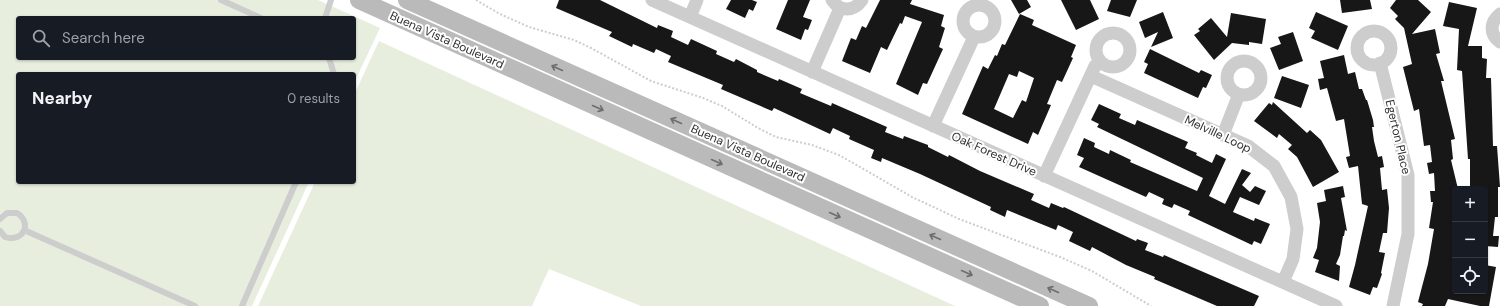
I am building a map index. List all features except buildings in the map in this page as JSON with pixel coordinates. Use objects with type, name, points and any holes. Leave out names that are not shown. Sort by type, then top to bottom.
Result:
[{"type":"main road","name":"Buena Vista Boulevard","points":[[358,0],[1040,306]]},
{"type":"main road","name":"Buena Vista Boulevard","points":[[407,0],[1089,306]]},
{"type":"street","name":"Oak Forest Drive","points":[[652,0],[1336,306]]},
{"type":"street","points":[[690,17],[697,0]]},
{"type":"street","points":[[812,72],[836,4],[850,9],[859,4],[862,0]]},
{"type":"street","points":[[1500,14],[1495,18],[1492,28],[1495,38],[1500,42]]},
{"type":"street","points":[[933,126],[974,37]]},
{"type":"street","points":[[1044,176],[1095,66],[1101,62]]},
{"type":"street","name":"Egerton Place","points":[[1380,63],[1408,175],[1408,234],[1393,306]]},
{"type":"street","name":"Melville Loop","points":[[1090,76],[1248,146],[1274,166],[1291,197],[1297,229],[1292,259],[1283,282]]},
{"type":"street","points":[[1223,134],[1239,94]]},
{"type":"lane","points":[[220,0],[256,16]]},
{"type":"lane","points":[[326,16],[331,0]]},
{"type":"lane","points":[[330,60],[333,72]]},
{"type":"lane","points":[[242,306],[295,184]]},
{"type":"lane","points":[[0,219],[7,213],[17,213],[24,220],[24,230],[21,236],[15,238],[5,237],[0,231]]},
{"type":"lane","points":[[24,230],[195,306]]},
{"type":"path","points":[[476,0],[500,14],[529,27],[574,40],[651,81],[709,101],[776,137],[812,145],[839,155],[912,197],[959,219],[1092,271],[1151,306]]},
{"type":"green space","points":[[0,0],[318,0],[353,16],[16,16],[16,60],[356,60],[356,17],[380,28],[356,79],[356,72],[16,72],[16,184],[308,184],[252,306],[0,306]]},
{"type":"green space","points":[[379,41],[955,306],[641,306],[549,269],[532,306],[258,306],[314,184],[356,184],[356,91]]}]
